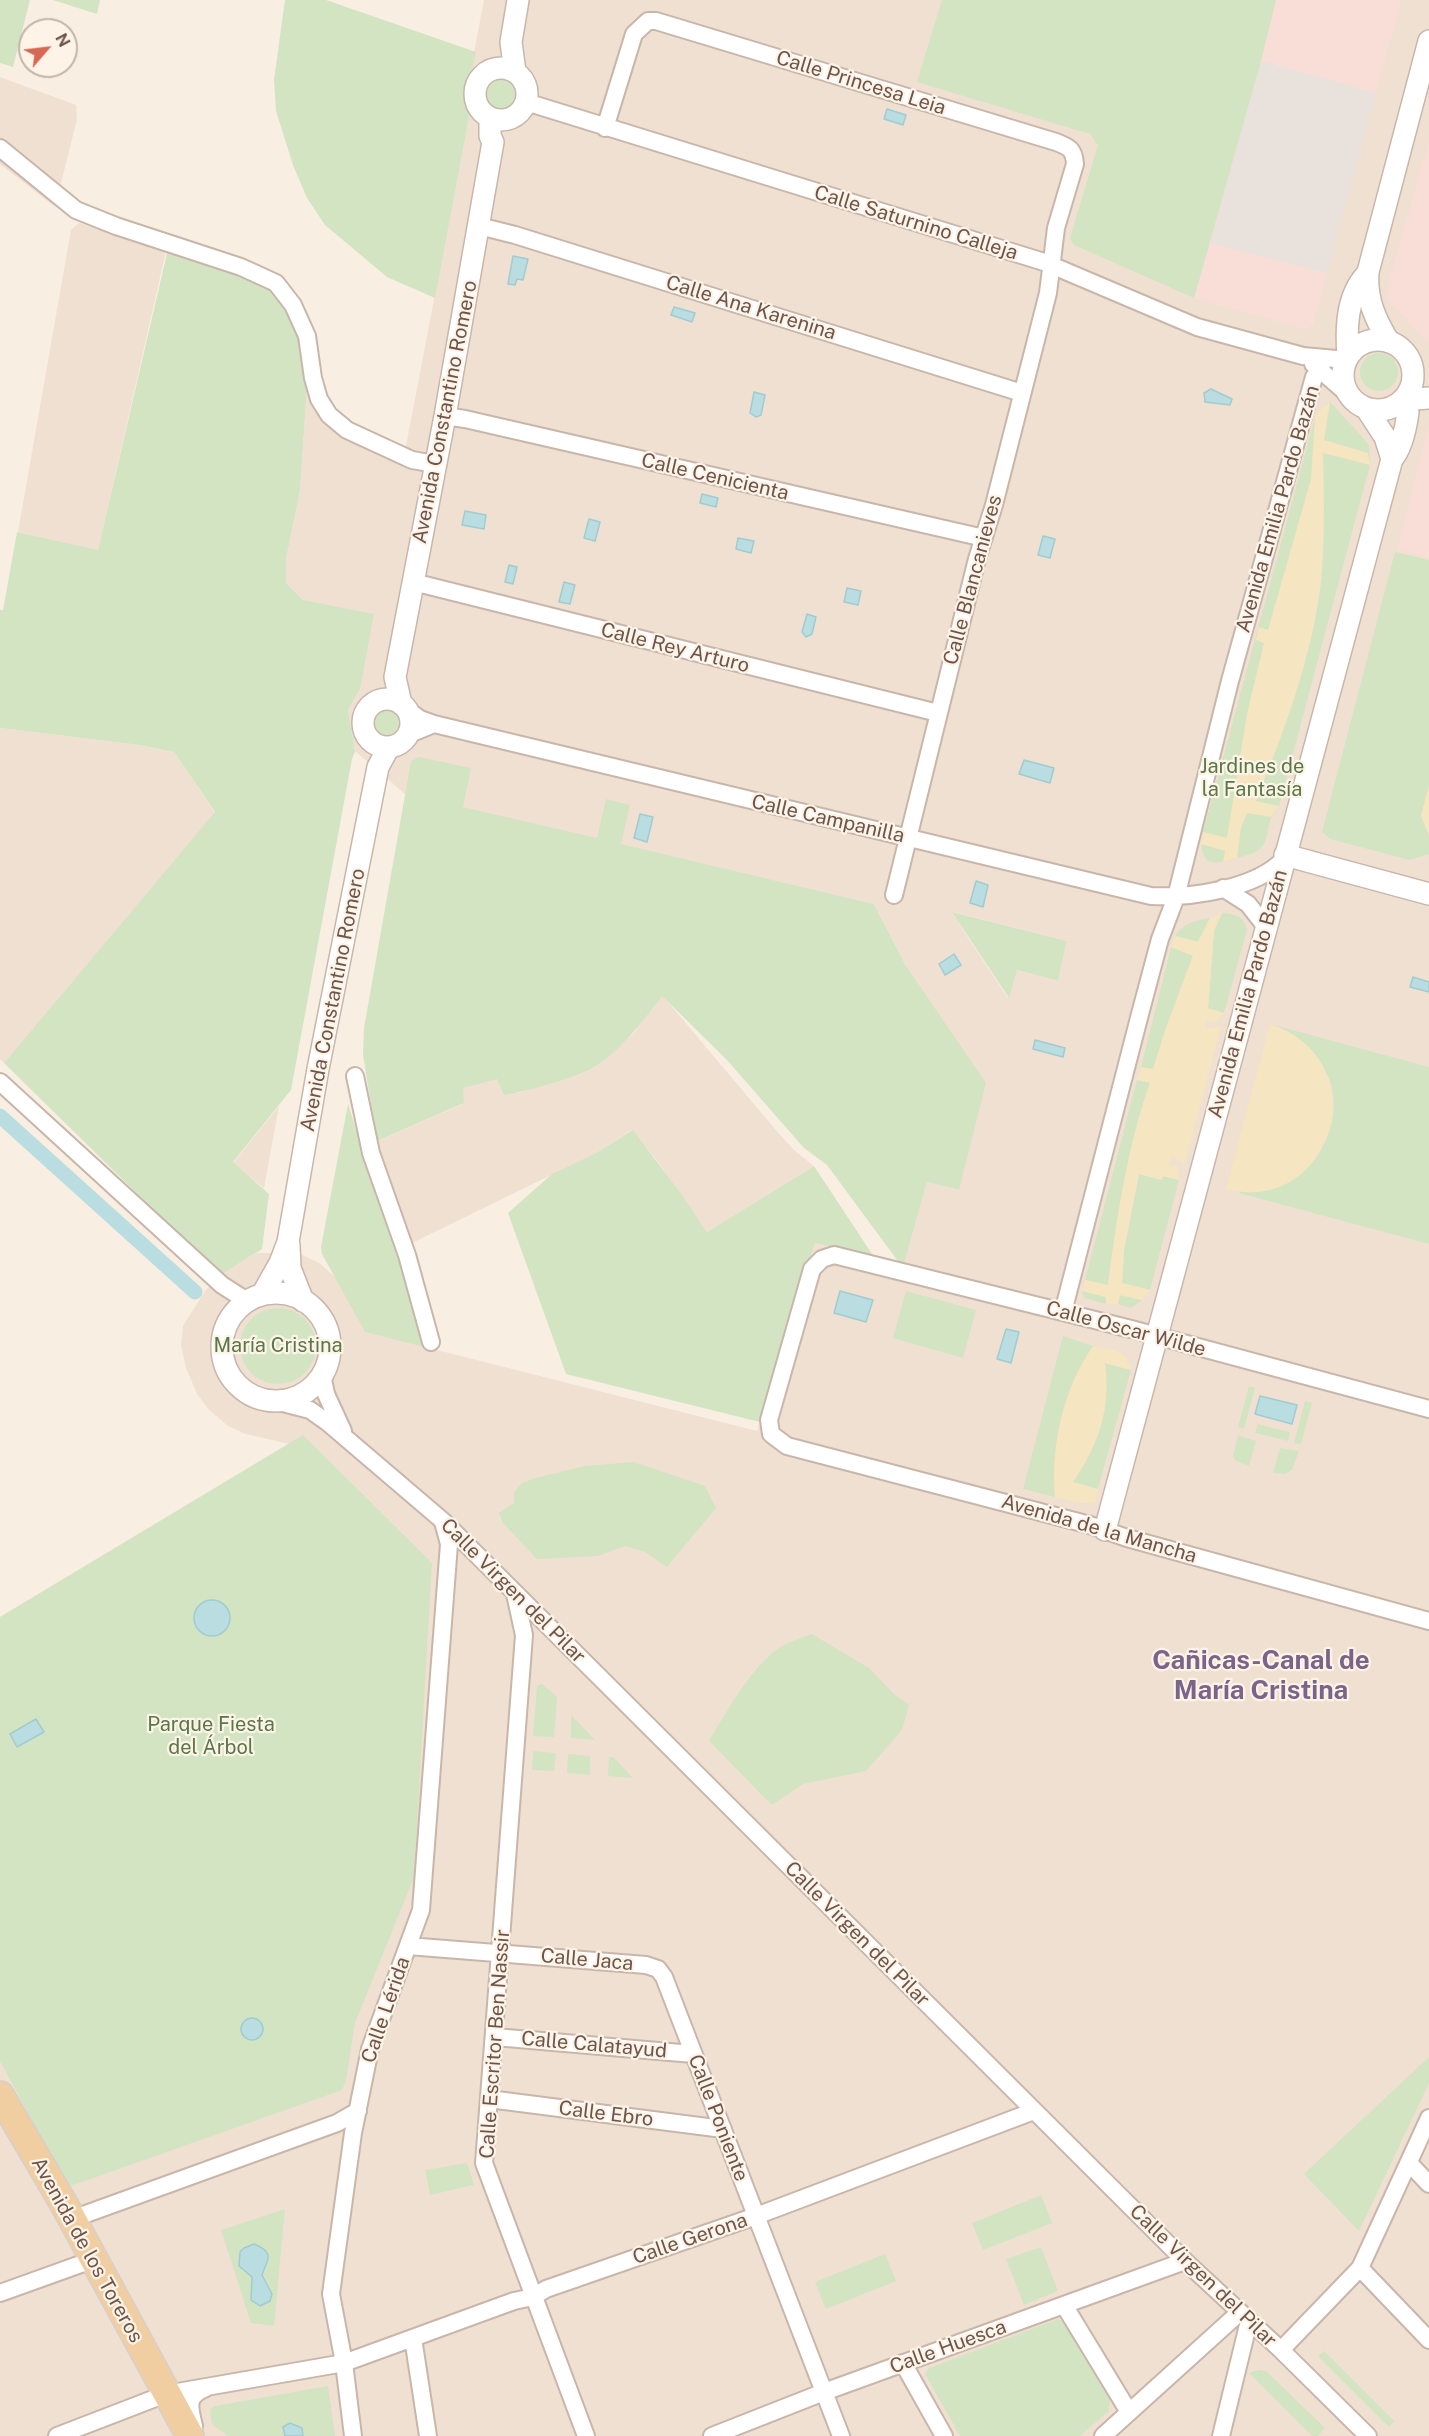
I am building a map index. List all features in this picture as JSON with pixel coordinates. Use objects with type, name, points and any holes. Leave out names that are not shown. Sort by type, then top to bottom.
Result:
[{"type":"main road","name":"Avenida de los Toreros","points":[[0,2096],[7,2124],[72,2219],[92,2260],[170,2399],[196,2433]]},
{"type":"street","points":[[505,70],[518,0]]},
{"type":"street","name":"Calle Princesa Leia","points":[[605,128],[634,34],[648,21],[656,21],[1022,132],[1070,147],[1074,154],[1075,164],[1056,228],[1050,264]]},
{"type":"street","points":[[1429,41],[1368,272],[1368,297],[1375,319],[1389,342],[1403,351],[1429,375]]},
{"type":"street","points":[[505,70],[525,86],[526,102],[515,116],[498,119],[478,107],[474,91],[481,76],[505,70]]},
{"type":"street","name":"Calle Saturnino Calleja","points":[[526,102],[1050,264],[1197,327],[1303,356],[1347,359]]},
{"type":"street","name":"Avenida Constantino Romero","points":[[380,700],[394,681],[445,416],[492,142],[498,119]]},
{"type":"street","points":[[0,148],[76,210],[116,226],[241,267],[276,283],[293,305],[307,336],[313,378],[319,399],[329,415],[347,430],[412,460],[435,464]]},
{"type":"street","name":"Calle Ana Karenina","points":[[479,226],[515,235],[1022,393]]},
{"type":"street","name":"Calle Blancanieves","points":[[894,895],[938,713],[1048,293],[1050,264]]},
{"type":"street","points":[[1368,272],[1359,282],[1346,325],[1347,359],[1343,376],[1358,402],[1385,436],[1392,459]]},
{"type":"street","points":[[1347,359],[1362,344],[1371,341],[1389,342]]},
{"type":"street","name":"Calle Saturnino Calleja","points":[[1303,356],[1358,402]]},
{"type":"street","points":[[1402,401],[1411,384],[1411,367],[1408,358]]},
{"type":"street","name":"Avenida Emilia Pardo Bazán","points":[[1063,1312],[1160,939],[1176,897],[1258,577],[1314,377],[1322,370]]},
{"type":"street","points":[[1358,402],[1386,409],[1402,401],[1429,398]]},
{"type":"street","name":"Avenida Emilia Pardo Bazán","points":[[1105,1530],[1392,459],[1406,425],[1408,412],[1402,401]]},
{"type":"street","name":"Calle Cenicienta","points":[[445,416],[465,418],[984,538]]},
{"type":"street","name":"Calle Rey Arturo","points":[[413,582],[938,713]]},
{"type":"street","name":"Avenida Constantino Romero","points":[[394,681],[404,707]]},
{"type":"street","points":[[387,699],[404,707],[410,719],[407,735],[402,742],[380,750],[364,732],[364,716],[373,703],[380,700],[387,699]]},
{"type":"street","name":"Calle Campanilla","points":[[404,707],[420,719],[434,724],[1151,896],[1176,897],[1223,888],[1258,878],[1275,868],[1284,857]]},
{"type":"street","points":[[407,735],[434,724]]},
{"type":"street","name":"Avenida Constantino Romero","points":[[254,1298],[280,1263],[288,1242],[318,1070],[380,750]]},
{"type":"street","points":[[1284,857],[1429,894]]},
{"type":"street","points":[[1223,888],[1248,904],[1266,927]]},
{"type":"street","points":[[355,1076],[371,1153],[407,1255],[432,1342]]},
{"type":"street","points":[[0,1082],[222,1286],[254,1298]]},
{"type":"street","name":"Avenida Constantino Romero","points":[[288,1242],[290,1268],[303,1301]]},
{"type":"street","name":"Calle Oscar Wilde","points":[[771,1434],[769,1420],[812,1269],[822,1259],[834,1255],[1157,1336],[1429,1409]]},
{"type":"street","points":[[283,1293],[303,1301],[311,1306],[322,1319],[329,1335],[330,1351],[322,1374],[310,1388],[300,1395],[275,1401],[258,1397],[243,1389],[232,1377],[224,1361],[222,1344],[226,1328],[234,1313],[254,1298],[283,1293]]},
{"type":"street","name":"Calle Virgen del Pilar","points":[[322,1374],[326,1394],[345,1435]]},
{"type":"street","name":"Calle Virgen del Pilar","points":[[275,1401],[310,1410],[345,1435],[443,1521],[1185,2261],[1281,2350],[1368,2436]]},
{"type":"street","name":"Avenida de la Mancha","points":[[771,1434],[787,1446],[1105,1530],[1429,1621]]},
{"type":"street","name":"Calle Lérida","points":[[353,2436],[332,2294],[358,2111],[370,2049],[421,1910],[449,1544],[443,1521]]},
{"type":"street","points":[[445,1583],[452,1564],[469,1558],[490,1566]]},
{"type":"street","name":"Calle Escritor Ben Nassir","points":[[515,1592],[524,1635],[484,2163],[586,2436]]},
{"type":"street","points":[[524,1635],[533,1631],[555,1634]]},
{"type":"street","name":"Calle Jaca","points":[[408,1946],[646,1965],[658,1969]]},
{"type":"street","name":"Calle Poniente","points":[[658,1969],[664,1977],[841,2436]]},
{"type":"street","name":"Calle Calatayud","points":[[495,2037],[693,2054]]},
{"type":"street","name":"Calle Ebro","points":[[489,2099],[723,2129]]},
{"type":"street","points":[[72,2219],[337,2123],[358,2111]]},
{"type":"street","name":"Calle Gerona","points":[[57,2436],[210,2387],[344,2363],[514,2301],[533,2297],[546,2289],[756,2216],[1034,2111]]},
{"type":"street","points":[[1281,2350],[1360,2268],[1429,2118]]},
{"type":"street","points":[[1409,2163],[1429,2184]]},
{"type":"street","points":[[0,2293],[92,2260]]},
{"type":"street","name":"Calle Huesca","points":[[712,2436],[824,2392],[1185,2261]]},
{"type":"street","points":[[1360,2268],[1429,2340]]},
{"type":"street","points":[[1064,2305],[1129,2412]]},
{"type":"street","points":[[1103,2436],[1245,2316]]},
{"type":"street","points":[[1221,2436],[1245,2316]]},
{"type":"street","points":[[413,2338],[428,2436]]},
{"type":"street","points":[[903,2363],[944,2436]]},
{"type":"street","points":[[196,2433],[190,2413],[191,2398],[194,2393],[210,2387]]},
{"type":"shaded area","points":[[484,0],[1429,0],[1429,2436],[0,2436],[0,1617],[289,1444],[246,1434],[228,1426],[209,1410],[197,1394],[186,1368],[181,1345],[183,1326],[205,1291],[222,1272],[257,1253],[298,1253],[319,1263],[334,1276],[355,1302],[366,1332],[757,1431],[815,1243],[874,1257],[903,1268],[927,1182],[959,1190],[906,966],[874,904],[405,794],[355,751],[348,710],[360,689],[313,603],[303,600],[286,583],[286,559],[300,491],[307,387],[326,414],[405,451],[470,112],[466,94]],"holes":[[[953,912],[1067,941],[1058,981],[1016,970],[1008,998]]]},
{"type":"shaded area","points":[[1276,0],[1401,0],[1376,93],[1261,61]]},
{"type":"shaded area","points":[[1261,61],[1376,93],[1327,273],[1210,243]]},
{"type":"shaded area","points":[[0,77],[76,105],[77,119],[55,207],[0,164]]},
{"type":"shaded area","points":[[1429,141],[1429,343],[1387,300],[1390,278]]},
{"type":"shaded area","points":[[79,223],[166,251],[98,551],[18,532],[71,230]]},
{"type":"shaded area","points":[[1210,243],[1327,273],[1313,325],[1306,329],[1194,298]]},
{"type":"shaded area","points":[[1429,425],[1429,558],[1397,549]]},
{"type":"shaded area","points":[[0,728],[140,745],[174,752],[215,813],[4,1063],[0,1059]]},
{"type":"shaded area","points":[[662,995],[781,1136],[814,1166],[707,1232],[655,1158],[632,1130],[594,1154],[410,1244],[377,1141],[463,1104],[462,1088],[497,1078],[518,1093],[595,1067],[633,1034]]},
{"type":"shaded area","points":[[279,1106],[264,1188],[233,1163]]},
{"type":"green space","points":[[0,0],[30,0],[25,18],[18,18],[18,47],[13,67],[0,63]]},
{"type":"green space","points":[[53,0],[100,0],[97,14]]},
{"type":"green space","points":[[285,0],[326,0],[476,52],[466,94],[470,112],[435,298],[387,277],[325,225],[307,198],[293,165],[276,111],[274,80]]},
{"type":"green space","points":[[942,0],[1276,0],[1194,298],[1074,245],[1070,238],[1098,145],[1090,134],[917,82]]},
{"type":"green space","points":[[502,80],[513,84],[517,95],[513,106],[502,110],[491,106],[487,95],[491,84]]},
{"type":"green space","points":[[168,249],[271,286],[299,326],[308,372],[300,491],[286,559],[286,583],[303,600],[374,614],[360,689],[348,710],[355,751],[291,1090],[233,1162],[269,1194],[262,1249],[220,1275],[4,1063],[215,812],[174,752],[140,745],[0,728],[0,610],[3,610],[17,532],[98,550]]},
{"type":"green space","points":[[1379,353],[1392,359],[1398,372],[1392,385],[1379,391],[1366,385],[1360,372],[1366,359]]},
{"type":"green space","name":"Jardines de la Fantasía","points":[[1330,402],[1366,441],[1369,446],[1370,465],[1279,806],[1271,818],[1265,843],[1252,854],[1227,861],[1213,862],[1204,857],[1202,851],[1203,832],[1315,417],[1319,410]]},
{"type":"green space","points":[[1395,552],[1429,560],[1429,786],[1421,816],[1429,835],[1429,854],[1410,860],[1330,839],[1322,832]]},
{"type":"green space","points":[[386,709],[395,713],[399,722],[395,731],[386,735],[377,731],[373,722],[377,713]]},
{"type":"green space","points":[[419,757],[471,768],[463,807],[597,838],[606,799],[630,805],[621,844],[874,904],[906,966],[986,1083],[959,1190],[927,1182],[903,1268],[827,1165],[804,1148],[726,1059],[662,996],[624,1043],[596,1066],[551,1084],[504,1095],[497,1079],[463,1088],[464,1103],[377,1141],[363,1055],[364,1028],[411,761]]},
{"type":"green space","points":[[952,912],[1067,941],[1058,981],[1017,970],[1009,998]]},
{"type":"green space","points":[[1222,913],[1239,917],[1247,930],[1224,1013],[1208,1009],[1214,931]]},
{"type":"green space","points":[[1210,918],[1198,942],[1175,936],[1186,925]]},
{"type":"green space","points":[[1171,947],[1193,955],[1153,1070],[1141,1067]]},
{"type":"green space","points":[[1270,1024],[1429,1067],[1429,1244],[1239,1193],[1282,1184],[1300,1173],[1326,1141],[1332,1121],[1334,1100],[1329,1078],[1299,1040],[1289,1032]]},
{"type":"green space","points":[[1137,1080],[1150,1083],[1129,1158],[1108,1286],[1085,1280]]},
{"type":"green space","points":[[348,1104],[370,1174],[396,1243],[424,1347],[365,1332],[322,1254],[321,1247]]},
{"type":"green space","points":[[633,1130],[707,1232],[814,1166],[874,1257],[815,1243],[760,1422],[566,1374],[508,1213],[552,1174],[594,1154]]},
{"type":"green space","points":[[1139,1174],[1162,1180],[1162,1176],[1179,1180],[1150,1290],[1122,1283],[1124,1250]]},
{"type":"green space","points":[[906,1291],[976,1310],[963,1358],[893,1338]]},
{"type":"green space","points":[[1082,1291],[1106,1297],[1106,1304],[1084,1298]]},
{"type":"green space","points":[[1119,1295],[1142,1300],[1131,1308],[1118,1304]]},
{"type":"green space","name":"María Cristina","points":[[278,1308],[293,1311],[305,1319],[313,1331],[316,1346],[313,1361],[305,1373],[293,1381],[278,1384],[263,1381],[251,1373],[243,1361],[240,1346],[243,1331],[251,1319],[263,1311]]},
{"type":"green space","points":[[1063,1336],[1093,1346],[1074,1381],[1061,1418],[1055,1457],[1055,1497],[1023,1489]]},
{"type":"green space","points":[[1104,1363],[1131,1370],[1098,1489],[1073,1482],[1090,1454],[1101,1426],[1106,1396]]},
{"type":"green space","points":[[1249,1386],[1255,1388],[1244,1429],[1238,1427]]},
{"type":"green space","points":[[1305,1401],[1312,1403],[1301,1444],[1294,1443]]},
{"type":"green space","points":[[1258,1424],[1290,1432],[1288,1441],[1255,1433]]},
{"type":"green space","name":"Parque Fiesta del Árbol","points":[[303,1435],[432,1563],[414,1877],[355,2023],[346,2080],[342,2090],[68,2187],[0,2061],[0,1617]]},
{"type":"green space","points":[[1238,1435],[1256,1441],[1249,1466],[1236,1461],[1233,1456]]},
{"type":"green space","points":[[1280,1448],[1299,1451],[1292,1470],[1285,1474],[1273,1473]]},
{"type":"green space","points":[[634,1462],[705,1486],[716,1508],[667,1567],[645,1552],[625,1546],[598,1556],[537,1559],[503,1523],[499,1513],[514,1503],[514,1492],[522,1483],[585,1466]]},
{"type":"green space","points":[[812,1634],[869,1668],[894,1694],[909,1705],[902,1730],[866,1771],[803,1784],[772,1805],[709,1741],[736,1697],[759,1666],[782,1646]]},
{"type":"green space","points":[[542,1684],[557,1697],[554,1737],[533,1736],[537,1686]]},
{"type":"green space","points":[[571,1715],[595,1740],[571,1738]]},
{"type":"green space","points":[[533,1751],[556,1753],[554,1771],[532,1770]]},
{"type":"green space","points":[[568,1754],[590,1756],[590,1775],[567,1773]]},
{"type":"green space","points":[[609,1757],[613,1757],[633,1778],[608,1776]]},
{"type":"green space","points":[[1429,2057],[1429,2083],[1359,2231],[1304,2174]]},
{"type":"green space","points":[[467,2163],[474,2185],[430,2195],[425,2170]]},
{"type":"green space","points":[[1041,2195],[1052,2223],[983,2250],[972,2223]]},
{"type":"green space","points":[[285,2209],[274,2326],[251,2323],[221,2230]],"holes":[[[254,2244],[266,2251],[266,2267],[262,2275],[270,2288],[253,2284],[251,2277],[244,2270]]]},
{"type":"green space","points":[[1041,2247],[1058,2291],[1024,2305],[1006,2259]]},
{"type":"green space","points":[[885,2254],[896,2281],[826,2309],[815,2282]]},
{"type":"green space","points":[[1058,2319],[1067,2323],[1110,2401],[1109,2411],[1080,2436],[960,2436],[925,2374],[929,2368]]},
{"type":"green space","points":[[1324,2351],[1394,2421],[1389,2427],[1318,2356]]},
{"type":"green space","points":[[1259,2370],[1266,2371],[1325,2428],[1318,2436],[1312,2436],[1249,2373]]},
{"type":"green space","points":[[328,2386],[335,2436],[228,2436],[212,2424],[210,2409],[215,2406]]},
{"type":"sand","name":"Jardines de la Fantasía","points":[[1330,402],[1324,440],[1368,453],[1370,465],[1323,453],[1323,550],[1317,610],[1296,694],[1256,801],[1279,806],[1271,817],[1247,813],[1241,828],[1237,858],[1223,862],[1225,851],[1201,844],[1203,832],[1227,838],[1247,714],[1264,643],[1256,640],[1259,627],[1268,630],[1311,479],[1315,417],[1319,410]]},
{"type":"sand","points":[[1429,786],[1429,835],[1421,816]]},
{"type":"sand","points":[[1222,913],[1214,931],[1208,1008],[1224,1013],[1215,1022],[1206,1021],[1205,1029],[1221,1026],[1185,1164],[1172,1156],[1169,1165],[1178,1167],[1179,1180],[1163,1176],[1162,1180],[1139,1174],[1124,1250],[1122,1283],[1150,1290],[1142,1300],[1120,1295],[1118,1304],[1106,1304],[1106,1297],[1082,1291],[1085,1280],[1108,1285],[1129,1158],[1150,1083],[1137,1080],[1141,1067],[1153,1069],[1193,956],[1171,947],[1175,936],[1198,942],[1210,918]]},
{"type":"sand","points":[[1270,1024],[1304,1043],[1324,1069],[1332,1099],[1329,1130],[1316,1159],[1293,1180],[1263,1191],[1226,1189]]},
{"type":"sand","points":[[1093,1346],[1122,1354],[1131,1370],[1105,1363],[1106,1396],[1101,1426],[1090,1454],[1073,1482],[1098,1489],[1095,1503],[1081,1503],[1055,1497],[1055,1457],[1061,1418],[1067,1399]]},
{"type":"water","points":[[887,109],[906,115],[903,125],[884,119]]},
{"type":"water","points":[[513,256],[528,259],[523,280],[517,279],[515,285],[508,284]]},
{"type":"water","points":[[674,307],[695,313],[692,322],[671,315]]},
{"type":"water","points":[[1211,389],[1232,399],[1230,405],[1205,402],[1204,393]]},
{"type":"water","points":[[754,392],[765,395],[761,415],[756,417],[750,413]]},
{"type":"water","points":[[702,494],[718,498],[716,507],[700,503]]},
{"type":"water","points":[[465,511],[486,515],[484,529],[462,525]]},
{"type":"water","points":[[589,519],[600,522],[595,541],[584,538]]},
{"type":"water","points":[[1043,536],[1055,539],[1050,558],[1038,555]]},
{"type":"water","points":[[738,538],[754,541],[751,553],[736,549]]},
{"type":"water","points":[[509,565],[517,567],[513,584],[505,582]]},
{"type":"water","points":[[564,582],[575,585],[570,604],[559,602]]},
{"type":"water","points":[[847,588],[861,591],[858,605],[844,602]]},
{"type":"water","points":[[807,614],[816,617],[812,634],[806,637],[802,632]]},
{"type":"water","points":[[1024,760],[1054,768],[1050,783],[1019,774]]},
{"type":"water","points":[[640,814],[653,817],[647,842],[634,838]]},
{"type":"water","points":[[976,881],[988,885],[983,907],[970,903]]},
{"type":"water","points":[[954,954],[961,965],[945,975],[939,964]]},
{"type":"water","points":[[1413,977],[1429,982],[1429,992],[1410,987]]},
{"type":"water","points":[[1035,1040],[1065,1048],[1063,1057],[1033,1049]]},
{"type":"water","points":[[840,1291],[873,1300],[866,1322],[834,1313]]},
{"type":"water","points":[[1006,1329],[1019,1332],[1011,1363],[997,1359]]},
{"type":"water","points":[[1260,1396],[1297,1405],[1292,1424],[1255,1414]]},
{"type":"water","points":[[212,1600],[225,1605],[230,1618],[225,1631],[212,1636],[199,1631],[194,1618],[199,1605]]},
{"type":"water","points":[[36,1719],[44,1732],[17,1747],[10,1734]]},
{"type":"water","points":[[252,2018],[260,2021],[263,2029],[260,2037],[252,2040],[244,2037],[241,2029],[244,2021]]},
{"type":"water","points":[[254,2244],[268,2254],[262,2275],[272,2294],[270,2301],[260,2306],[251,2300],[252,2277],[239,2266],[240,2252]]},
{"type":"water","points":[[290,2423],[302,2428],[303,2436],[285,2436],[283,2427]]},
{"type":"waterway","points":[[0,1116],[195,1292]]},
{"type":"district","name":"Cañicas-Canal de María Cristina","points":[[1261,1676]]}]
